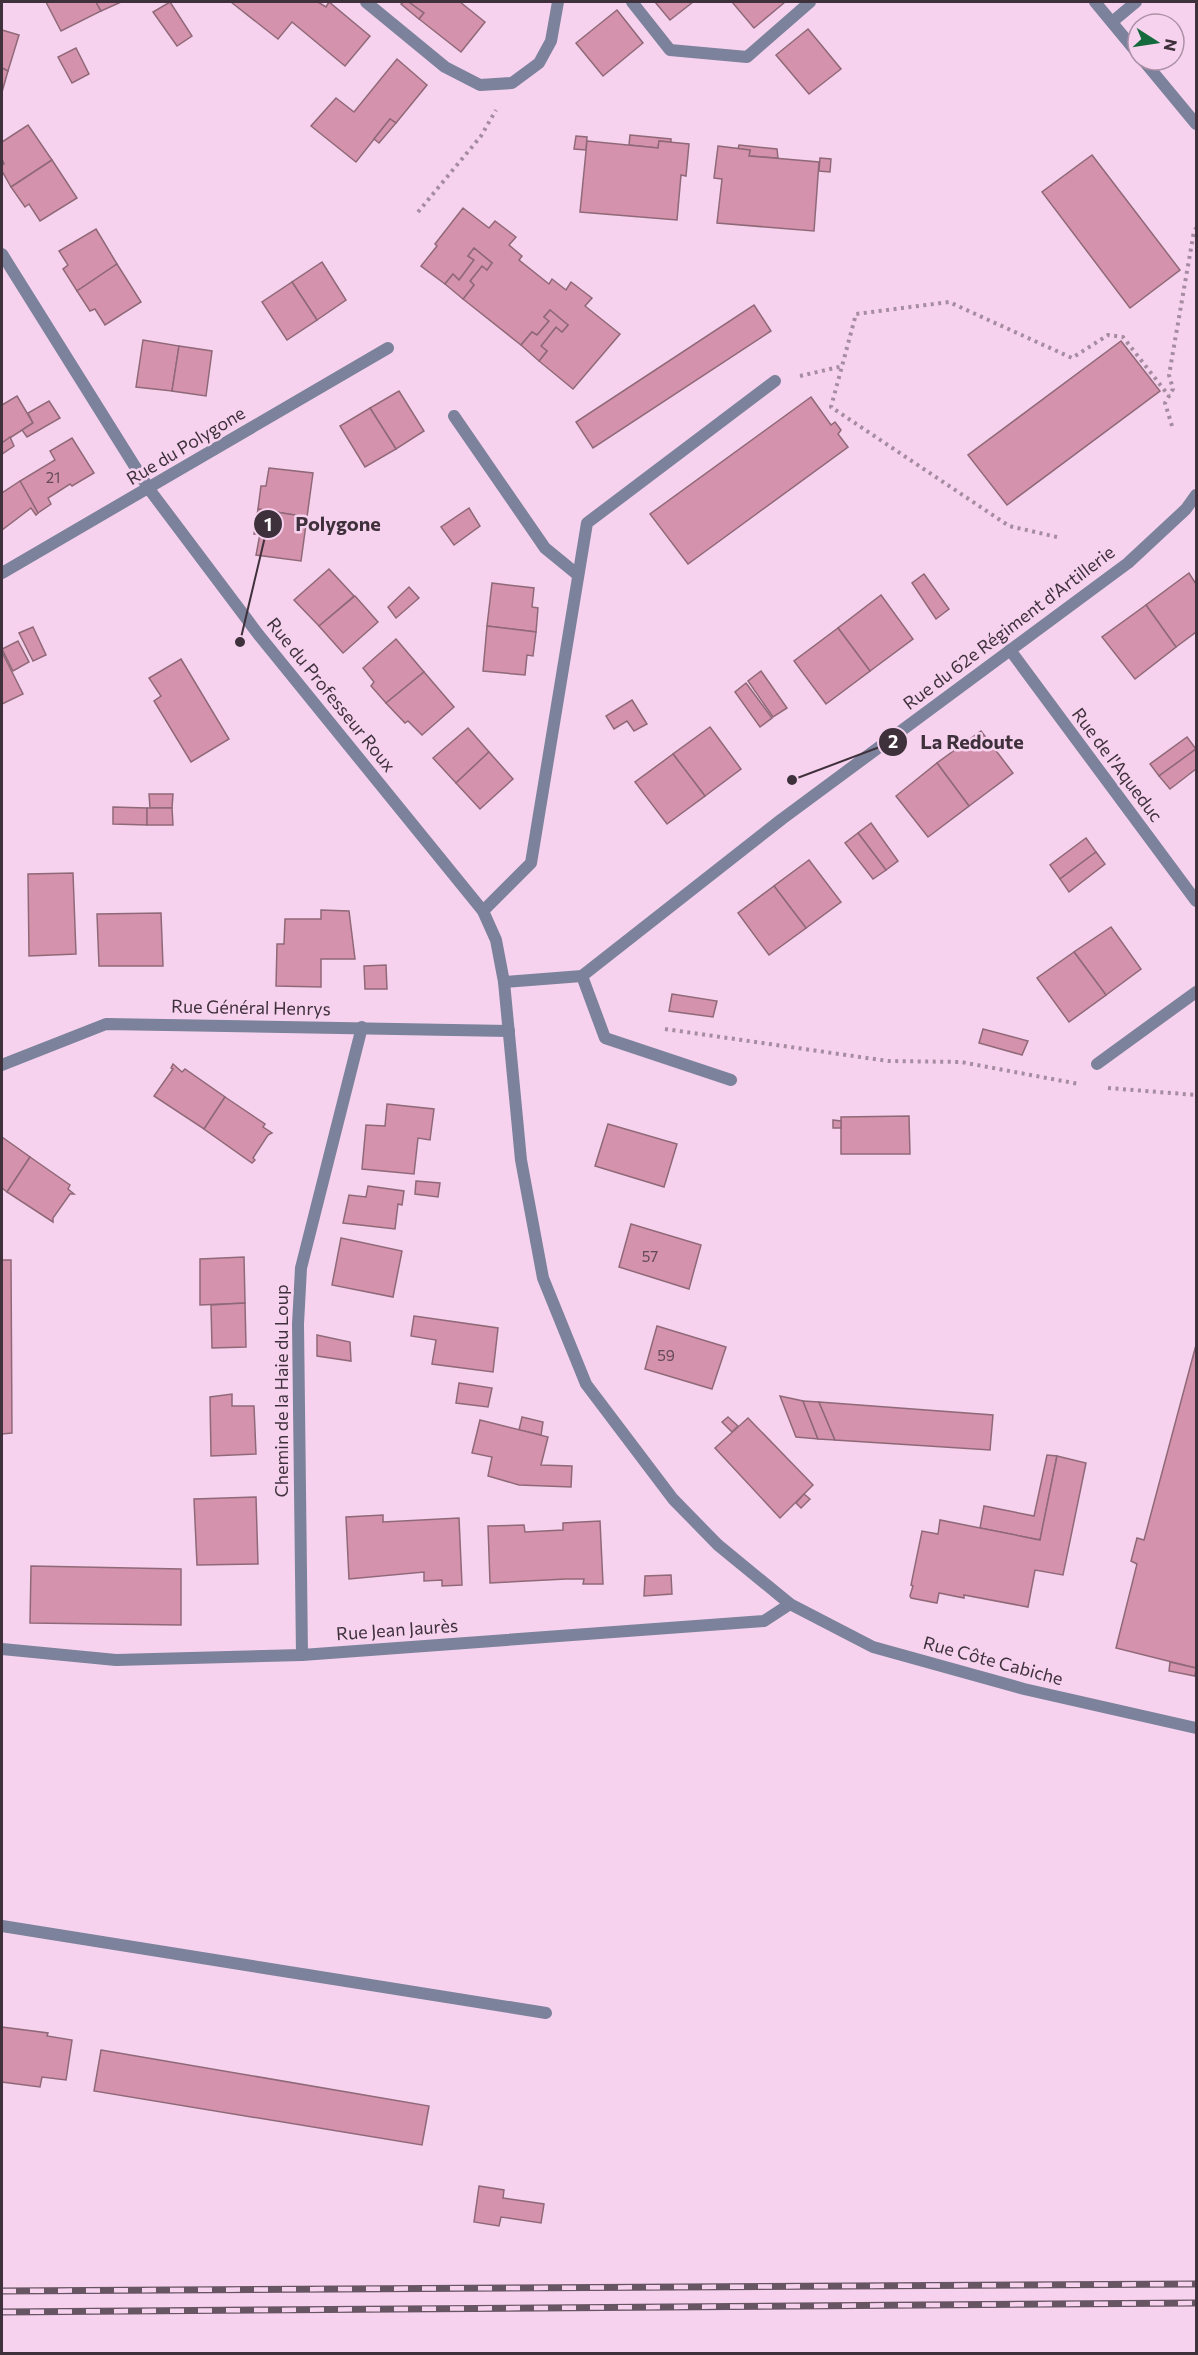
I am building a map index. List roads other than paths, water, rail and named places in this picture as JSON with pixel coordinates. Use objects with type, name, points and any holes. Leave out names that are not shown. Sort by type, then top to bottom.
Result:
[{"type":"street","points":[[366,2],[445,67],[480,85],[512,83],[539,63],[551,41],[558,2]]},
{"type":"street","points":[[632,2],[670,50],[747,57],[810,2]]},
{"type":"street","points":[[1095,2],[1126,39]]},
{"type":"street","points":[[1112,22],[1136,2]]},
{"type":"street","points":[[1153,72],[1197,124]]},
{"type":"street","name":"Rue du Professeur Roux","points":[[2,254],[149,489],[258,634],[483,911],[496,940],[504,982],[521,1160],[543,1278],[586,1384],[673,1499],[718,1545],[790,1604]]},
{"type":"street","name":"Rue du Polygone","points":[[2,573],[388,348]]},
{"type":"street","points":[[483,911],[531,863],[587,523],[775,381]]},
{"type":"street","points":[[454,416],[545,548],[578,575]]},
{"type":"street","name":"Rue du 62e Régiment d'Artillerie","points":[[582,976],[782,819],[1128,563],[1186,509],[1197,495]]},
{"type":"street","name":"Rue de l'Aqueduc","points":[[1010,650],[1197,901]]},
{"type":"street","points":[[504,982],[582,976],[605,1038],[731,1080]]},
{"type":"street","points":[[1097,1064],[1197,992]]},
{"type":"street","name":"Rue Général Henrys","points":[[2,1065],[106,1024],[509,1031]]},
{"type":"street","name":"Chemin de la Haie du Loup","points":[[302,1654],[298,1324],[301,1268],[362,1028]]},
{"type":"street","name":"Rue Jean Jaurès","points":[[2,1649],[116,1660],[302,1654],[764,1621],[790,1604]]},
{"type":"street","name":"Rue Côte Cabiche","points":[[790,1604],[873,1647],[1024,1689],[1197,1728]]},
{"type":"street","points":[[2,1926],[546,2013]]},
{"type":"railway","points":[[2,2291],[1196,2284]]},
{"type":"railway","points":[[2,2312],[1196,2303]]},
{"type":"place","name":"Polygone","points":[[240,642]]},
{"type":"place","name":"La Redoute","points":[[792,780]]}]
